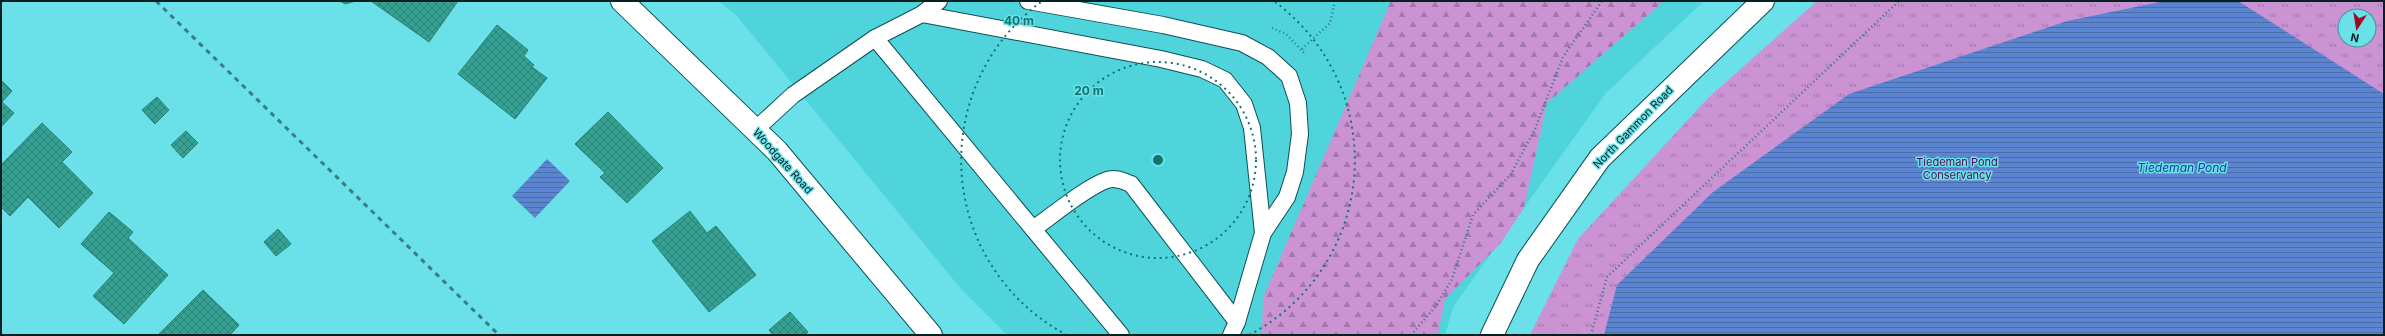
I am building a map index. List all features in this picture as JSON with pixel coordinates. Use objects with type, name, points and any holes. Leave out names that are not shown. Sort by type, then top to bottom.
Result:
[{"type":"street","name":"Woodgate Road","points":[[622,1],[777,151],[930,335]]},
{"type":"street","name":"North Gammon Road","points":[[1492,335],[1528,260],[1600,158],[1763,1]]},
{"type":"lane","points":[[755,130],[793,95],[876,38],[922,14],[939,1]]},
{"type":"lane","points":[[1028,1],[1163,25],[1242,43],[1268,57],[1289,76],[1298,103],[1300,134],[1295,172],[1287,198],[1263,233],[1234,328]]},
{"type":"lane","points":[[922,14],[1161,59],[1202,69],[1225,80],[1244,104],[1252,128],[1263,233]]},
{"type":"lane","points":[[876,38],[1121,335]]},
{"type":"lane","points":[[1033,230],[1077,198],[1107,180],[1121,179],[1131,184],[1234,328]]},
{"type":"path","points":[[1302,49],[1330,23],[1335,1]]},
{"type":"path","points":[[1411,335],[1436,306],[1452,279],[1473,214],[1511,174],[1535,129],[1562,57],[1602,1]]},
{"type":"path","points":[[1591,335],[1607,277],[1899,1]]},
{"type":"shaded area","points":[[718,1],[1704,1],[1606,93],[1453,307],[1445,335],[1007,335],[961,289],[736,15]]},
{"type":"green space","points":[[1391,1],[1664,1],[1547,103],[1524,208],[1500,244],[1445,299],[1438,335],[1262,335],[1263,298]]},
{"type":"green space","name":"Tiedeman Pond","points":[[1817,1],[2384,1],[2384,335],[1530,335],[1578,239],[1708,98]]},
{"type":"water","name":"Tiedeman Pond","points":[[2165,1],[2238,1],[2384,94],[2384,335],[1604,335],[1617,285],[1713,192],[1849,94],[2067,21]]},
{"type":"water","points":[[547,159],[570,181],[535,218],[512,196]]},
{"type":"building","points":[[340,1],[356,1],[345,4]]},
{"type":"building","points":[[371,1],[458,1],[429,42]]},
{"type":"building","points":[[497,25],[528,50],[524,56],[534,65],[532,67],[547,78],[515,119],[458,74]]},
{"type":"building","points":[[1,80],[12,91],[2,102],[14,113],[1,127]]},
{"type":"building","points":[[157,97],[169,110],[155,124],[142,110]]},
{"type":"building","points":[[608,112],[663,168],[627,203],[600,177],[605,173],[575,144]]},
{"type":"building","points":[[42,123],[72,152],[62,162],[93,193],[59,228],[28,197],[10,216],[1,207],[1,165]]},
{"type":"building","points":[[186,131],[198,143],[183,158],[171,145]]},
{"type":"building","points":[[690,211],[707,233],[716,226],[756,275],[709,312],[652,241]]},
{"type":"building","points":[[109,212],[133,232],[128,238],[168,275],[124,324],[93,296],[114,273],[81,244]]},
{"type":"building","points":[[278,229],[291,244],[276,256],[264,242]]},
{"type":"building","points":[[203,290],[239,325],[230,335],[158,335]]},
{"type":"building","points":[[790,312],[808,332],[805,335],[773,335],[769,330]]},
{"type":"railway","points":[[156,1],[499,335]]},
{"type":"park label","name":"Tiedeman Pond Conservancy","points":[[1957,168]]}]
